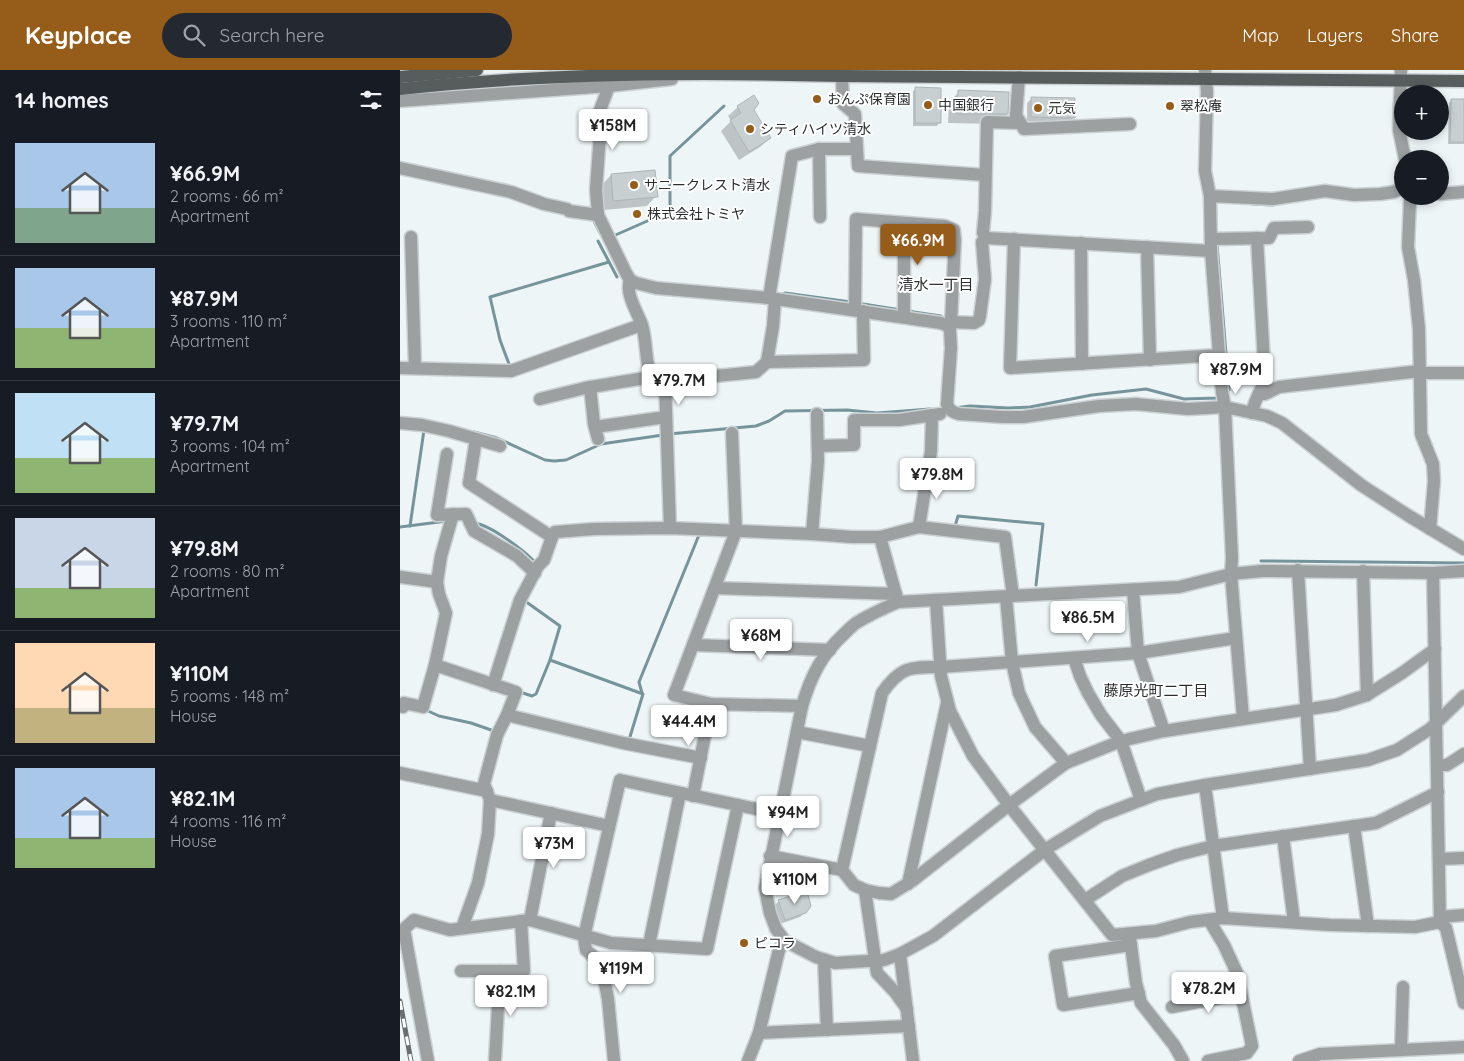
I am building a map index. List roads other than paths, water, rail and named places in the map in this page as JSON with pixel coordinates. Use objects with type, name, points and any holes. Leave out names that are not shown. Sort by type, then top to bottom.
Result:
[{"type":"main road","points":[[400,77],[477,70]]},
{"type":"main road","points":[[400,89],[521,79],[754,72],[842,76],[1019,77],[1401,75],[1464,81]]},
{"type":"street","points":[[1206,75],[1206,171],[1210,196],[1211,245],[1224,400],[1232,574],[1243,718]]},
{"type":"street","points":[[1401,75],[1399,130],[1403,150]]},
{"type":"street","points":[[842,76],[844,104],[854,114],[858,166],[985,175]]},
{"type":"street","points":[[400,101],[610,77],[600,110],[600,134],[593,214],[609,238],[630,280],[636,284],[656,288],[904,312],[950,324],[974,322],[980,316],[985,279],[982,242],[986,238],[1148,247],[1211,245],[1269,238],[1274,228],[1308,226]]},
{"type":"street","points":[[1019,77],[1016,115],[1024,129],[1130,124]]},
{"type":"street","points":[[986,238],[983,233],[987,122],[1020,122]]},
{"type":"street","points":[[540,398],[590,387],[651,377],[665,381],[756,372],[767,362],[773,326],[772,298],[792,156],[819,149],[857,149]]},
{"type":"street","points":[[819,149],[820,217]]},
{"type":"street","points":[[400,168],[511,192],[569,211],[593,214]]},
{"type":"street","points":[[1210,196],[1272,200],[1325,191],[1354,195],[1394,192]]},
{"type":"street","points":[[1449,193],[1464,192]]},
{"type":"street","points":[[1410,205],[1408,247],[1414,280],[1419,329],[1421,434],[1433,464],[1434,481],[1430,529]]},
{"type":"street","points":[[767,362],[864,360],[857,307],[856,219],[945,226],[954,230],[950,324],[951,348],[942,411],[931,451],[919,527]]},
{"type":"street","points":[[904,223],[904,312]]},
{"type":"street","points":[[411,237],[415,368]]},
{"type":"street","points":[[1252,413],[1253,403],[1264,381],[1257,238]]},
{"type":"street","points":[[1014,239],[1010,368],[1220,355]]},
{"type":"street","points":[[1081,243],[1082,364]]},
{"type":"street","points":[[1148,247],[1150,360]]},
{"type":"street","points":[[630,280],[628,287],[642,325],[648,370],[651,377]]},
{"type":"street","points":[[400,368],[511,371],[642,325]]},
{"type":"street","points":[[1259,394],[1265,394],[1279,387],[1420,372],[1464,374]]},
{"type":"street","points":[[665,381],[670,528]]},
{"type":"street","points":[[590,387],[597,433],[666,416]]},
{"type":"street","points":[[818,446],[854,446],[854,420],[899,420],[942,411],[1002,417],[1023,417],[1108,405],[1136,404],[1188,409],[1224,400],[1252,413],[1267,416],[1282,423],[1361,485],[1464,549]]},
{"type":"street","points":[[812,534],[818,461],[816,414]]},
{"type":"street","points":[[400,423],[424,426],[500,446]]},
{"type":"street","points":[[732,433],[736,531],[674,695],[711,704],[802,706]]},
{"type":"street","points":[[476,439],[469,483],[552,538]]},
{"type":"street","points":[[447,454],[437,515],[452,519],[466,514],[474,531],[517,556],[535,574]]},
{"type":"street","points":[[401,711],[404,703],[424,707],[446,613],[437,582],[441,556],[452,519]]},
{"type":"street","points":[[493,685],[520,600],[538,566],[544,560],[555,532],[594,529],[670,528],[880,537],[919,527],[1005,537],[1010,596],[1012,662],[1019,693],[1035,727],[1066,763]]},
{"type":"street","points":[[880,537],[897,598]]},
{"type":"street","points":[[1298,570],[1310,769]]},
{"type":"street","points":[[714,588],[936,600],[1179,587],[1232,574],[1262,571],[1433,573],[1464,571]]},
{"type":"street","points":[[1363,571],[1367,695]]},
{"type":"street","points":[[1433,573],[1440,919],[1446,928],[1464,1002]]},
{"type":"street","points":[[400,577],[437,582]]},
{"type":"street","points":[[1133,590],[1138,653],[1164,731]]},
{"type":"street","points":[[897,598],[855,624],[837,640],[821,660],[809,682],[796,732],[770,856],[765,888],[770,913],[776,928],[785,941],[816,957],[835,963],[884,960],[900,954],[933,936],[1046,850],[1100,816],[1157,794],[1368,760],[1397,750],[1437,723],[1464,696]]},
{"type":"street","points":[[936,600],[941,676],[950,711],[973,756],[1112,935],[1130,939]]},
{"type":"street","points":[[842,870],[882,692],[892,678],[904,671],[917,667],[941,667],[1138,653],[1236,638]]},
{"type":"street","points":[[693,645],[830,650]]},
{"type":"street","points":[[770,856],[842,870],[854,885],[865,890],[890,894],[908,884],[1009,804],[1066,763],[1121,741],[1164,731],[1336,705],[1367,695],[1435,649]]},
{"type":"street","points":[[1074,658],[1088,693],[1101,715],[1121,741],[1141,800]]},
{"type":"street","points":[[435,665],[516,692],[497,735],[484,784],[489,796],[488,834],[478,883],[462,928]]},
{"type":"street","points":[[908,884],[948,701]]},
{"type":"street","points":[[649,946],[686,794],[701,758],[711,704]]},
{"type":"street","points":[[507,715],[623,743],[701,758]]},
{"type":"street","points":[[796,732],[870,746]]},
{"type":"street","points":[[1437,765],[1447,765],[1464,754]]},
{"type":"street","points":[[400,773],[551,813],[609,826]]},
{"type":"street","points":[[614,1061],[608,999],[601,963],[586,950],[584,937],[620,780],[780,814]]},
{"type":"street","points":[[1205,785],[1223,918]]},
{"type":"street","points":[[1085,900],[1122,876],[1177,855],[1213,846],[1376,823],[1438,792]]},
{"type":"street","points":[[428,1061],[404,928],[414,920],[450,930],[525,921],[611,943],[707,949],[738,805]]},
{"type":"street","points":[[461,971],[524,971],[525,921],[551,813]]},
{"type":"street","points":[[1354,826],[1368,926]]},
{"type":"street","points":[[1282,836],[1294,922]]},
{"type":"street","points":[[1439,859],[1464,858]]},
{"type":"street","points":[[865,890],[877,973],[895,992],[907,1009]]},
{"type":"street","points":[[1139,993],[1063,1006],[1056,956],[1130,939],[1190,922],[1223,918],[1415,927],[1440,919],[1464,916]]},
{"type":"street","points":[[1208,1061],[1246,1053],[1252,1046],[1237,973],[1224,945],[1209,920]]},
{"type":"street","points":[[1130,939],[1136,983],[1141,1003],[1174,1045],[1183,1061]]},
{"type":"street","points":[[748,1061],[759,1033],[779,950],[785,941]]},
{"type":"street","points":[[900,954],[914,1061]]},
{"type":"street","points":[[824,960],[827,1030]]},
{"type":"street","points":[[495,1061],[500,971]]},
{"type":"street","points":[[1401,1050],[1403,987]]},
{"type":"street","points":[[1172,1007],[1241,994]]},
{"type":"street","points":[[759,1033],[909,1026]]},
{"type":"street","points":[[1306,1060],[1320,1054],[1464,1047]]},
{"type":"waterway","points":[[611,237],[670,211],[670,156],[724,106]]},
{"type":"waterway","points":[[1252,204],[1273,205]]},
{"type":"waterway","points":[[593,219],[599,231]]},
{"type":"waterway","points":[[598,241],[617,277]]},
{"type":"waterway","points":[[1217,244],[1229,390],[1226,391]]},
{"type":"waterway","points":[[509,364],[500,340],[490,297],[609,262]]},
{"type":"waterway","points":[[783,294],[851,302]]},
{"type":"waterway","points":[[857,303],[901,310]]},
{"type":"waterway","points":[[907,311],[941,316]]},
{"type":"waterway","points":[[954,408],[970,406],[1030,407],[1092,395],[1146,389],[1184,399],[1219,397]]},
{"type":"waterway","points":[[669,434],[756,426],[769,421],[785,411],[847,410],[877,413],[930,409]]},
{"type":"waterway","points":[[410,526],[424,430]]},
{"type":"waterway","points":[[474,432],[497,438],[545,460],[554,461],[566,460],[601,444],[663,435]]},
{"type":"waterway","points":[[954,526],[958,516],[1043,524],[1036,585]]},
{"type":"waterway","points":[[400,527],[447,521]]},
{"type":"waterway","points":[[475,523],[498,533],[535,562]]},
{"type":"waterway","points":[[642,693],[639,682],[699,535],[702,535]]},
{"type":"waterway","points":[[1261,561],[1464,563]]},
{"type":"waterway","points":[[525,600],[560,626],[550,660],[643,694],[629,740]]},
{"type":"waterway","points":[[519,693],[532,696],[536,694],[550,660]]},
{"type":"waterway","points":[[426,710],[439,716],[471,723],[494,731]]},
{"type":"railway","points":[[400,1001],[411,1061]]},
{"type":"place","name":"おんぷ保育園","points":[[817,99]]},
{"type":"place","name":"中国銀行","points":[[928,105]]},
{"type":"place","name":"翠松庵","points":[[1170,106]]},
{"type":"place","name":"元気","points":[[1038,108]]},
{"type":"place","name":"シティハイツ清水","points":[[750,129]]},
{"type":"place","name":"サニークレスト清水","points":[[634,185]]},
{"type":"place","name":"株式会社トミヤ","points":[[637,214]]},
{"type":"place","name":"ピコラ","points":[[744,943]]},
{"type":"district","name":"清水一丁目","points":[[936,285]]},
{"type":"district","name":"藤原光町二丁目","points":[[1156,691]]}]
